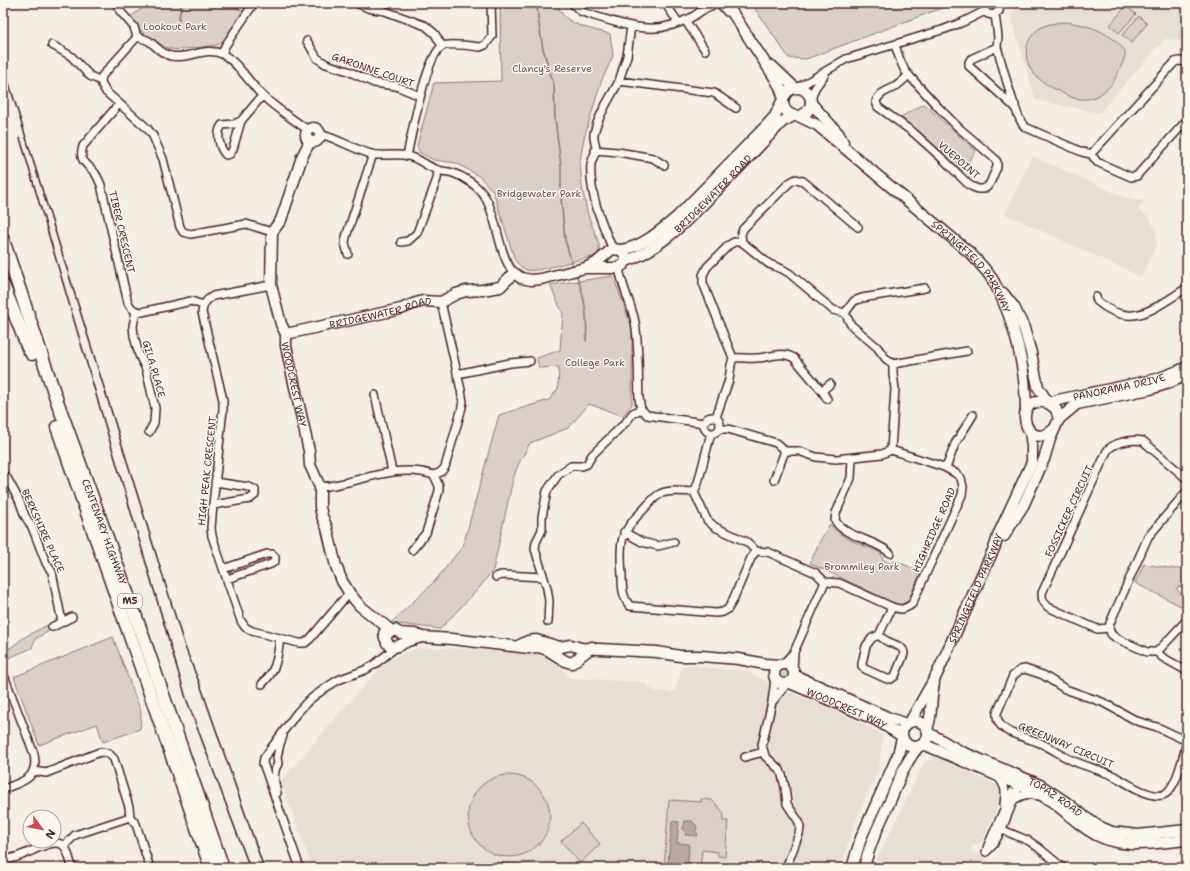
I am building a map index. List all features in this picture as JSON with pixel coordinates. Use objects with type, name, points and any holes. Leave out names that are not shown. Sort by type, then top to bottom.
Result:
[{"type":"highway","name":"CENTENARY HIGHWAY","points":[[3,240],[57,401],[145,643],[223,868]]},
{"type":"highway","name":"CENTENARY HIGHWAY","points":[[3,262],[32,354],[211,868]]},
{"type":"highway","points":[[3,285],[28,348],[32,354]]},
{"type":"street","points":[[117,3],[120,11],[134,27],[137,37]]},
{"type":"street","points":[[222,54],[225,46],[254,3]]},
{"type":"street","points":[[356,3],[368,8],[385,11],[426,26],[435,34],[442,46]]},
{"type":"street","points":[[407,156],[420,96],[427,73],[438,49],[446,45],[480,47],[485,45],[492,36],[492,3]]},
{"type":"street","points":[[572,3],[582,12],[631,26],[658,28],[668,27],[682,21],[711,4],[721,5],[729,15],[734,15]]},
{"type":"street","points":[[665,3],[682,21],[705,50]]},
{"type":"street","points":[[726,3],[776,80],[786,111],[795,116],[806,112],[815,88],[828,71],[846,59],[946,29],[963,22],[985,7],[991,15],[995,14]]},
{"type":"street","points":[[995,14],[1000,9],[999,3]]},
{"type":"street","points":[[995,14],[998,37],[997,46],[1015,105],[1022,125],[1025,127],[1082,152],[1090,154],[1097,162],[1131,177],[1136,176],[1187,120]]},
{"type":"street","points":[[631,26],[627,56],[619,81],[599,119],[594,134],[595,150],[591,175],[595,205],[613,250],[625,255],[619,265],[621,282],[632,310],[635,324],[639,399],[641,409],[647,415],[704,423]]},
{"type":"street","points":[[137,37],[148,40],[162,52],[171,56],[180,57],[206,52],[222,54],[238,68],[262,96],[317,140],[320,134],[374,154],[386,156],[407,156],[415,158],[438,170],[452,172],[464,178],[475,186],[484,196],[491,212],[508,264],[514,274]]},
{"type":"street","points":[[137,37],[102,76],[101,81],[106,92],[147,128],[153,136],[163,159],[180,227],[183,232],[191,234],[246,224],[272,232],[281,220],[309,135]]},
{"type":"street","name":"GARONNE COURT","points":[[307,42],[317,58],[326,64],[348,71],[374,83],[396,86],[420,96]]},
{"type":"street","points":[[52,45],[71,56],[90,76],[101,81]]},
{"type":"street","points":[[753,45],[770,65],[796,87],[806,91],[811,101]]},
{"type":"street","name":"VUEPOINT","points":[[895,45],[900,60],[908,75],[959,128],[994,158],[997,167],[987,187],[978,189],[969,185],[914,133],[878,107],[876,102],[878,96],[897,85],[908,75]]},
{"type":"street","points":[[997,46],[971,59],[969,62],[970,66],[1011,104],[1015,105]]},
{"type":"street","points":[[1090,154],[1175,62],[1187,62]]},
{"type":"street","points":[[782,99],[788,90],[828,71]]},
{"type":"street","points":[[619,81],[714,93],[736,108]]},
{"type":"street","points":[[241,121],[234,124],[222,125],[218,130],[218,137],[223,152],[226,155],[230,154],[233,149],[241,121],[262,96]]},
{"type":"street","name":"BRIDGEWATER ROAD","points":[[286,334],[401,309],[413,304],[423,302],[441,302],[456,294],[466,291],[500,287],[514,274],[521,278],[531,280],[563,274],[585,268],[596,263],[613,250],[628,249],[644,242],[661,231],[676,217],[766,126],[775,116],[782,99]]},
{"type":"street","name":"SPRINGFIELD PARKWAY","points":[[811,101],[856,157]]},
{"type":"street","name":"TIBER CRESCENT","points":[[119,104],[83,146],[81,152],[82,159],[95,173],[101,185],[128,303],[131,308],[136,311]]},
{"type":"street","name":"BRIDGEWATER ROAD","points":[[585,268],[619,265],[647,251],[691,216],[782,122],[795,116]]},
{"type":"street","name":"SPRINGFIELD PARKWAY","points":[[795,116],[817,125],[970,253],[985,269],[996,284],[1014,330],[1023,369],[1026,394],[1026,411]]},
{"type":"street","points":[[595,150],[654,158],[664,165]]},
{"type":"street","points":[[348,254],[345,243],[346,237],[374,154]]},
{"type":"street","points":[[401,242],[408,241],[417,233],[438,170]]},
{"type":"street","points":[[742,242],[741,235],[743,229],[789,183],[796,179],[803,181],[858,227]]},
{"type":"street","name":"WOODCREST WAY","points":[[272,232],[271,285],[281,324],[286,334],[286,346],[309,451],[310,465],[320,487],[322,516],[327,528],[336,566],[342,581],[350,594],[360,606],[377,618],[383,628],[391,636]]},
{"type":"street","points":[[716,417],[728,380],[733,358],[703,283],[703,275],[707,267],[734,242],[742,242],[770,264],[789,273],[833,310],[845,313],[851,325],[877,347],[886,359],[893,364],[967,351]]},
{"type":"street","points":[[613,250],[606,257],[607,263],[619,265]]},
{"type":"street","points":[[995,546],[1005,534],[1024,504],[1044,459],[1059,419],[1056,409],[1049,403],[1038,387],[1028,338],[1019,316],[996,284]]},
{"type":"street","points":[[136,311],[142,312],[191,301],[203,305],[206,300],[213,296],[271,285]]},
{"type":"street","points":[[845,313],[854,301],[862,298],[925,288]]},
{"type":"street","points":[[1096,297],[1097,301],[1108,310],[1133,316],[1148,312],[1187,288]]},
{"type":"street","points":[[320,487],[392,471],[413,470],[434,475],[441,472],[445,467],[463,402],[441,302]]},
{"type":"street","name":"HIGH PEAK CRESCENT","points":[[203,305],[202,312],[223,400],[211,528],[214,544],[241,621],[245,627],[252,631],[298,644],[310,639],[342,601],[350,594]]},
{"type":"street","name":"GILA PLACE","points":[[136,311],[133,326],[134,336],[139,355],[146,369],[155,408],[154,423],[149,432]]},
{"type":"street","points":[[733,358],[757,358],[784,354],[789,355],[794,358],[827,399]]},
{"type":"street","points":[[457,374],[510,363],[530,361]]},
{"type":"street","points":[[891,450],[895,390],[893,364]]},
{"type":"street","name":"PANORAMA DRIVE","points":[[1049,403],[1157,379],[1187,367]]},
{"type":"street","name":"PANORAMA DRIVE","points":[[1059,419],[1077,404],[1150,389],[1173,382],[1187,375]]},
{"type":"street","points":[[822,391],[830,384]]},
{"type":"street","points":[[375,395],[392,471]]},
{"type":"street","points":[[1049,403],[1035,403],[1029,407],[1026,411],[1024,420],[1025,424],[1034,434],[1044,435],[1054,430]]},
{"type":"street","points":[[548,622],[549,601],[547,588],[535,549],[536,542],[542,530],[542,517],[546,498],[551,485],[558,475],[571,466],[582,466],[586,464],[592,455],[626,422],[633,413],[641,409]]},
{"type":"street","points":[[946,468],[954,444],[973,415]]},
{"type":"street","points":[[704,423],[708,418],[716,417]]},
{"type":"street","points":[[704,423],[706,430],[711,433],[716,432],[720,429],[720,422],[716,417]]},
{"type":"street","name":"HIGHRIDGE ROAD","points":[[720,429],[728,429],[776,443],[784,451],[799,451],[816,457],[852,457],[882,454],[891,450],[914,456],[946,468],[961,478],[963,487],[962,495],[912,604],[906,609],[900,610],[892,607],[839,583],[825,582]]},
{"type":"street","name":"SPRINGFIELD PARKWAY","points":[[908,723],[936,676],[1032,462],[1030,431]]},
{"type":"street","points":[[711,433],[698,483],[694,492],[707,520],[723,532],[747,542],[756,551],[768,552],[816,573],[825,582],[794,652],[791,678],[772,702]]},
{"type":"street","name":"FOSSICKER CIRCUIT","points":[[1109,628],[1097,629],[1048,607],[1043,603],[1042,598],[1042,592],[1107,451],[1114,445],[1138,440],[1143,441],[1187,479]]},
{"type":"street","points":[[774,480],[784,451]]},
{"type":"street","points":[[852,457],[852,478],[836,513],[835,520],[841,529],[884,548],[890,553]]},
{"type":"street","name":"BERKSHIRE PLACE","points":[[3,474],[7,478],[19,500],[25,516],[32,527],[44,558],[52,572],[62,622]]},
{"type":"street","points":[[412,550],[429,526],[440,486],[434,475]]},
{"type":"street","points":[[213,505],[250,499],[255,495],[255,490],[249,487],[215,482]]},
{"type":"street","points":[[1185,670],[1162,657],[1157,652],[1148,652],[1116,638],[1111,634],[1109,628],[1148,537],[1187,491]]},
{"type":"street","points":[[694,492],[670,492],[660,494],[632,521],[624,532],[620,555],[623,591],[625,601],[630,606],[716,613],[722,612],[728,609],[732,602],[751,558],[756,551]]},
{"type":"street","points":[[624,532],[642,542],[658,546],[674,542]]},
{"type":"street","points":[[223,569],[267,554],[272,554],[275,556],[275,561],[270,564],[227,579]]},
{"type":"street","points":[[496,577],[502,575],[538,578],[543,577]]},
{"type":"street","points":[[879,635],[887,642],[902,648],[904,651],[895,676],[887,680],[865,669],[862,666],[862,663],[866,646],[872,638],[879,635],[892,607]]},
{"type":"street","points":[[52,626],[72,617]]},
{"type":"street","points":[[1157,652],[1187,620]]},
{"type":"street","points":[[391,636],[415,634],[422,637],[545,648],[564,660],[572,662],[592,647]]},
{"type":"street","points":[[391,636],[402,638],[398,646]]},
{"type":"street","points":[[391,636],[388,646],[398,646]]},
{"type":"street","points":[[382,658],[391,636]]},
{"type":"street","points":[[300,868],[263,760],[280,735],[309,700],[338,680],[365,670],[375,664],[398,646],[422,637]]},
{"type":"street","points":[[262,684],[274,670],[280,639]]},
{"type":"street","points":[[518,646],[528,641],[536,640],[557,647],[571,645],[576,647],[657,652],[680,656],[739,659],[771,665],[789,665],[791,678]]},
{"type":"street","points":[[564,660],[562,654],[565,647]]},
{"type":"street","points":[[576,647],[579,652],[578,658]]},
{"type":"street","points":[[786,868],[800,834],[800,827],[799,822],[787,804],[786,787],[780,770],[765,756],[762,745],[772,702],[775,670],[794,652]]},
{"type":"street","points":[[751,661],[761,667],[780,684],[791,678]]},
{"type":"street","name":"GREENWAY CIRCUIT","points":[[1025,669],[1043,675],[1065,689],[1102,702],[1137,721],[1157,727],[1187,741],[1180,770],[1168,791],[1160,795],[1155,795],[1130,786],[1111,775],[1069,759],[1040,743],[1016,735],[1000,726],[996,718],[1013,676],[1020,670],[1025,669]]},
{"type":"street","points":[[3,673],[34,754],[36,765],[26,780],[3,789]]},
{"type":"street","name":"SPRINGFIELD PARKWAY","points":[[927,732],[931,715],[932,693],[936,676]]},
{"type":"street","name":"WOODCREST WAY","points":[[791,678],[887,717],[908,723]]},
{"type":"street","name":"WOODCREST WAY","points":[[791,678],[876,720],[902,737]]},
{"type":"street","points":[[852,868],[861,838],[898,755],[904,728],[908,723],[914,721],[922,723],[927,732],[927,738],[908,759],[875,834],[864,868]]},
{"type":"street","points":[[288,726],[280,744],[277,757],[278,764],[275,767],[276,787],[304,868]]},
{"type":"street","name":"TOPAZ ROAD","points":[[927,732],[1053,802],[1089,831],[1108,841],[1122,844],[1141,844],[1187,840]]},
{"type":"street","points":[[902,737],[908,746],[916,747],[921,745]]},
{"type":"street","name":"TOPAZ ROAD","points":[[921,745],[948,754],[998,777],[1040,785],[1098,826],[1112,832],[1138,835],[1187,830]]},
{"type":"street","points":[[34,770],[46,773],[100,752],[106,752],[111,755],[114,759],[130,807],[130,817],[136,824],[150,868]]},
{"type":"street","points":[[745,757],[763,752]]},
{"type":"street","points":[[266,756],[270,754],[277,757]]},
{"type":"street","points":[[264,765],[271,769],[275,767]]},
{"type":"street","points":[[998,777],[1005,785],[1006,796],[1004,815],[1010,830],[1039,848],[1063,868]]},
{"type":"street","points":[[1004,815],[1013,802],[1019,782]]},
{"type":"street","points":[[1016,834],[999,828],[1019,782]]},
{"type":"street","name":"TOPAZ ROAD","points":[[1013,802],[1020,796],[1030,794],[1053,802]]},
{"type":"street","points":[[64,846],[75,835],[130,817]]},
{"type":"street","points":[[3,859],[10,859],[24,855],[37,848],[51,844],[59,844],[64,846],[67,851],[73,868]]},
{"type":"shaded area","points":[[1023,3],[1187,3],[1187,41],[1165,39],[1099,113],[1036,100],[1010,14],[1015,11],[1014,8]]},
{"type":"shaded area","points":[[1032,156],[1124,197],[1144,201],[1138,210],[1150,218],[1156,231],[1157,244],[1141,277],[1005,214]]},
{"type":"shaded area","points":[[418,648],[449,648],[544,654],[553,659],[570,678],[643,682],[654,691],[675,692],[682,665],[746,671],[766,681],[783,694],[791,692],[834,710],[879,732],[883,738],[878,771],[863,802],[848,843],[842,868],[565,868],[486,862],[456,862],[451,868],[312,868],[281,781],[350,701],[388,660]]},
{"type":"shaded area","points":[[937,757],[1001,788],[1001,799],[981,843],[973,845],[970,851],[979,854],[988,860],[984,868],[874,868],[875,863],[924,762]]},
{"type":"shaded area","points":[[672,821],[679,822],[677,843],[689,844],[688,865],[668,863]]},
{"type":"shaded area","points":[[685,821],[692,821],[696,825],[697,829],[695,832],[698,834],[697,836],[685,835],[686,831],[683,829]]},
{"type":"green space","name":"Lookout Park","points":[[150,3],[229,3],[244,12],[226,38],[218,45],[176,50],[167,48],[142,32],[130,17]]},
{"type":"green space","points":[[500,3],[558,3],[560,11],[570,21],[583,27],[610,34],[613,56],[601,82],[584,138],[580,161],[582,187],[588,215],[599,244],[599,251],[597,255],[589,258],[539,270],[527,270],[523,268],[515,260],[493,191],[479,176],[456,163],[434,160],[420,153],[417,146],[434,83],[501,81]]},
{"type":"green space","points":[[751,3],[955,3],[806,59],[789,58]]},
{"type":"green space","points":[[1126,6],[1136,14],[1119,33],[1110,25]]},
{"type":"green space","points":[[1139,16],[1147,24],[1131,43],[1122,35]]},
{"type":"green space","points":[[1062,22],[1080,24],[1097,30],[1119,44],[1125,51],[1123,61],[1116,77],[1110,86],[1101,94],[1085,99],[1068,96],[1042,81],[1030,68],[1027,49],[1031,36],[1042,27],[1049,24]]},
{"type":"green space","points":[[924,104],[976,151],[962,171],[901,117]]},
{"type":"green space","name":"College Park","points":[[613,276],[632,327],[632,404],[623,416],[589,404],[568,428],[530,443],[518,465],[513,479],[493,570],[479,588],[440,629],[391,623],[435,581],[463,546],[499,415],[549,400],[558,389],[559,367],[539,368],[537,358],[560,350],[563,314],[550,285]]},
{"type":"green space","name":"Brommiley Park","points":[[830,524],[834,529],[846,537],[881,553],[883,560],[890,563],[896,561],[921,572],[908,601],[900,605],[896,604],[810,563]]},
{"type":"green space","points":[[1144,564],[1176,569],[1187,567],[1187,584],[1176,588],[1187,602],[1187,609],[1135,583]]},
{"type":"green space","points":[[53,622],[49,631],[35,639],[32,648],[4,660],[3,659],[3,652],[23,638]]},
{"type":"green space","points":[[113,637],[141,712],[140,729],[103,742],[97,724],[39,745],[14,677]]},
{"type":"green space","points":[[781,667],[787,667],[791,671],[791,677],[787,681],[781,681],[777,677],[777,671]]},
{"type":"green space","points":[[501,775],[517,775],[532,782],[543,793],[550,808],[550,824],[547,832],[538,845],[525,854],[517,857],[501,857],[486,850],[475,839],[468,824],[468,808],[475,793],[486,782]]},
{"type":"green space","points":[[701,799],[712,800],[724,813],[723,821],[728,821],[725,857],[718,856],[718,852],[702,850],[700,868],[664,868],[669,800],[701,802]]},
{"type":"green space","points":[[581,823],[600,844],[580,863],[561,841]]},
{"type":"green space","points":[[456,862],[486,862],[565,868],[451,868]]},
{"type":"waterway","points":[[177,27],[182,3]]},
{"type":"waterway","points":[[537,3],[543,49],[554,85],[555,118],[561,166],[561,198],[565,240],[573,267]]},
{"type":"waterway","points":[[576,274],[582,291],[585,307],[587,323],[586,341]]},
{"type":"railway","points":[[3,64],[185,647],[201,687],[264,868]]},
{"type":"railway","points":[[20,138],[186,698],[250,868]]},
{"type":"park label","name":"Clancy's Reserve","points":[[552,68]]},
{"type":"park label","name":"Bridgewater Park","points":[[539,193]]}]
